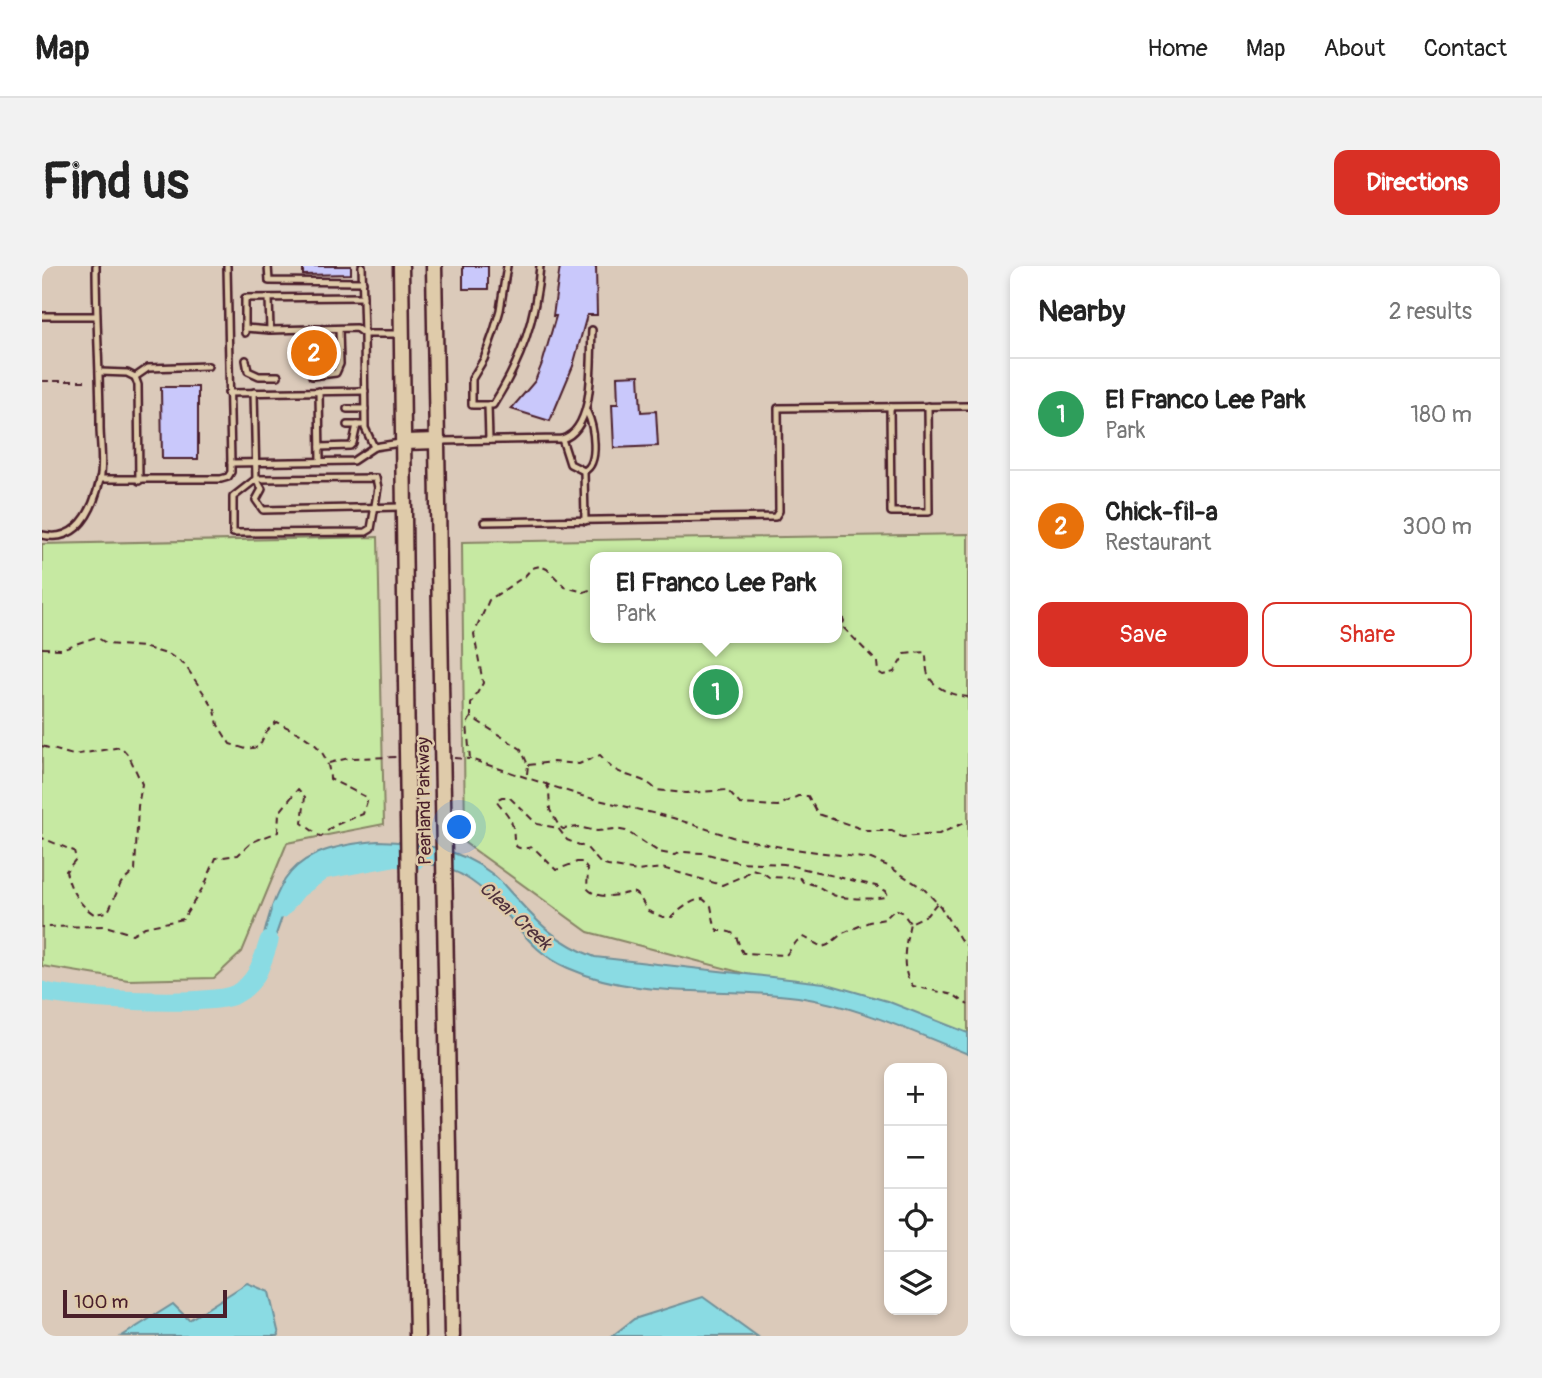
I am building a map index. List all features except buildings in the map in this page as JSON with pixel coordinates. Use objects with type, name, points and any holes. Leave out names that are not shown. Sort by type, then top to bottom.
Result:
[{"type":"main road","name":"Pearland Parkway","points":[[401,266],[417,1336]]},
{"type":"main road","name":"Pearland Parkway","points":[[434,266],[452,1336]]},
{"type":"main road","points":[[404,442],[438,441]]},
{"type":"lane","points":[[42,535],[55,538],[79,526],[85,520],[100,479],[96,266]]},
{"type":"lane","points":[[100,479],[221,479],[228,477],[231,472],[227,266]]},
{"type":"lane","points":[[268,266],[269,281],[363,282]]},
{"type":"lane","points":[[320,446],[350,446],[361,425],[365,409],[362,266]]},
{"type":"lane","points":[[507,266],[494,331],[484,359],[472,379],[472,405],[493,405],[518,363],[531,320],[540,266]]},
{"type":"lane","points":[[363,297],[245,298],[245,331],[356,328],[364,334],[402,334]]},
{"type":"lane","points":[[269,298],[270,330]]},
{"type":"lane","points":[[42,316],[96,316]]},
{"type":"lane","points":[[312,376],[336,373],[340,364],[339,328]]},
{"type":"lane","points":[[438,441],[562,439],[571,436],[587,412],[592,330]]},
{"type":"lane","points":[[246,360],[248,371],[259,376],[278,376]]},
{"type":"lane","points":[[135,377],[148,368],[208,366]]},
{"type":"lane","points":[[100,372],[127,373],[135,377],[138,385],[139,481]]},
{"type":"lane","points":[[319,391],[320,461]]},
{"type":"lane","points":[[228,393],[365,391]]},
{"type":"lane","points":[[254,392],[256,479],[262,489],[256,500],[263,510],[404,507]]},
{"type":"lane","points":[[488,405],[489,440]]},
{"type":"lane","points":[[890,407],[891,512],[929,512],[928,406]]},
{"type":"lane","points":[[484,522],[775,517],[779,511],[778,408],[968,406]]},
{"type":"lane","points":[[319,409],[329,409]]},
{"type":"lane","points":[[347,409],[365,409]]},
{"type":"lane","points":[[584,471],[593,463],[593,424],[587,412]]},
{"type":"lane","points":[[320,425],[328,425]]},
{"type":"lane","points":[[347,425],[361,425]]},
{"type":"lane","points":[[361,425],[374,447]]},
{"type":"lane","points":[[562,439],[570,464],[584,471]]},
{"type":"lane","points":[[231,463],[353,461],[374,447],[404,442]]},
{"type":"lane","points":[[584,471],[585,521]]},
{"type":"lane","points":[[376,478],[378,482],[371,529],[366,532],[233,533],[233,497],[256,479],[376,478]]},
{"type":"path","points":[[42,381],[100,381]]},
{"type":"path","points":[[590,590],[584,592],[565,587],[547,569],[540,566],[531,568],[525,576],[489,600],[474,634],[483,683],[471,704],[471,717],[467,724],[470,759],[582,796],[673,818],[732,837],[786,848],[871,859],[888,866],[921,887],[937,903],[968,947]]},
{"type":"path","points":[[842,626],[877,662],[878,673],[894,673],[905,654],[925,652],[927,672],[931,679],[940,688],[968,697]]},
{"type":"path","points":[[42,648],[61,649],[96,637],[108,644],[143,648],[170,655],[185,665],[215,710],[218,725],[230,744],[246,749],[259,747],[276,722],[306,736],[312,742],[330,763],[330,779],[368,797],[363,814],[333,826],[321,838],[302,823],[305,797],[298,789],[279,813],[278,832],[253,842],[238,855],[216,858],[205,884],[183,919],[145,927],[132,934],[105,926],[42,927]]},
{"type":"path","points":[[471,717],[521,749],[528,765],[527,777]]},
{"type":"path","points":[[42,746],[74,755],[121,747],[129,756],[142,784],[138,806],[135,871],[121,883],[108,912],[94,914],[81,906],[68,881],[66,871],[76,859],[74,851],[42,838]]},
{"type":"path","points":[[528,765],[553,762],[579,764],[600,755],[610,767],[651,783],[656,790],[686,793],[727,790],[740,804],[778,807],[797,796],[808,796],[818,814],[868,831],[892,831],[902,837],[939,834],[968,821]]},
{"type":"path","points":[[546,783],[550,810],[563,829],[578,827],[597,831],[626,831],[659,852],[674,855],[683,852],[704,853],[737,862],[784,864],[876,886],[886,891],[888,896],[881,899],[836,896],[817,884],[803,882],[800,878],[769,877],[752,869],[722,885],[662,868],[637,871],[608,866],[601,864],[587,848],[567,840],[558,828],[537,824],[509,797],[496,800],[512,824],[513,842],[516,846],[523,849],[533,847],[556,870],[582,862],[588,870],[587,888],[592,894],[611,896],[633,892],[647,906],[648,911],[663,917],[672,917],[683,907],[697,899],[703,899],[711,906],[715,927],[736,935],[743,953],[786,955],[797,941],[804,937],[822,947],[828,946],[844,933],[869,922],[885,919],[895,909],[902,912],[910,923],[905,956],[907,978],[913,986],[954,995],[968,1005]]},
{"type":"path","points":[[910,923],[927,915],[937,903]]},
{"type":"green space","points":[[968,534],[968,1046],[833,997],[588,932],[465,843],[462,542]]},
{"type":"green space","points":[[378,537],[384,824],[287,843],[242,952],[214,978],[128,980],[42,966],[42,544]]},
{"type":"water","points":[[378,841],[438,848],[479,864],[497,878],[550,932],[570,946],[595,957],[824,983],[887,1001],[968,1033],[968,1054],[884,1021],[820,1001],[769,994],[653,989],[596,978],[568,968],[544,954],[488,895],[462,875],[396,857],[352,857],[328,863],[307,874],[290,898],[264,967],[258,960],[265,931],[280,888],[291,872],[305,860],[323,851]]},
{"type":"water","points":[[247,1283],[269,1292],[278,1336],[122,1336],[173,1304],[189,1320]]},
{"type":"water","points":[[703,1297],[757,1336],[612,1336],[634,1319]]},
{"type":"waterway","name":"Clear Creek","points":[[281,909],[297,889],[323,870],[393,857],[415,860]]},
{"type":"waterway","name":"Clear Creek","points":[[42,991],[141,1001],[222,998],[236,994],[249,984],[258,971],[269,941]]},
{"type":"place","name":"Chick-fil-a","points":[[314,353]]},
{"type":"place","name":"El Franco Lee Park","points":[[716,692]]}]
